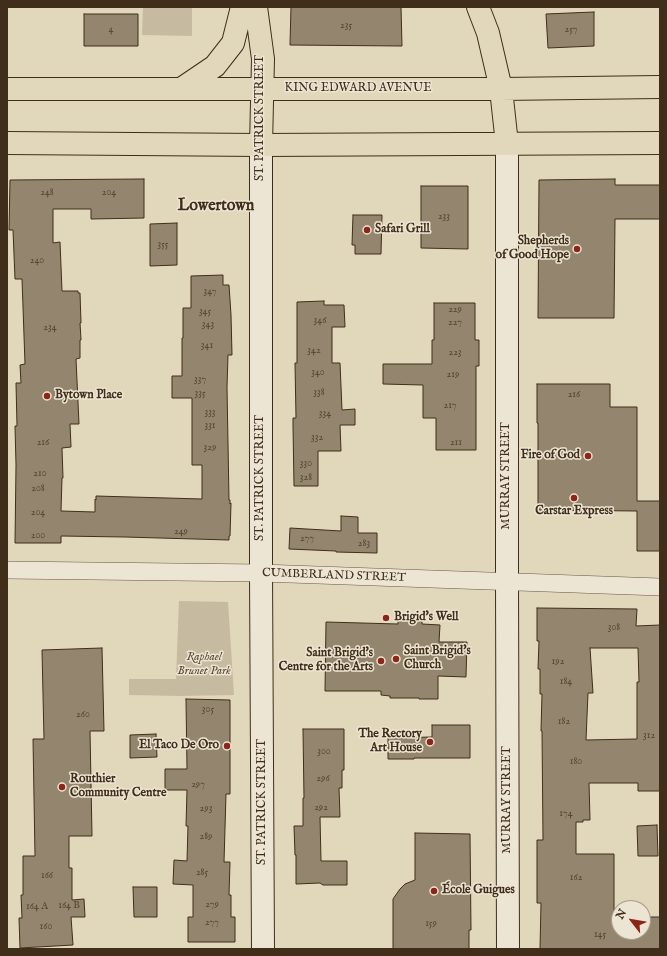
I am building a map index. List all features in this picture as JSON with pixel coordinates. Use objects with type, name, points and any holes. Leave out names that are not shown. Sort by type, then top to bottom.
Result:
[{"type":"main road","points":[[181,89],[215,66],[232,43],[242,7]]},
{"type":"main road","name":"ST. PATRICK STREET","points":[[256,7],[263,59],[261,145],[261,573],[264,949]]},
{"type":"main road","name":"MURRAY STREET","points":[[478,7],[488,33],[501,89],[507,144],[506,581],[508,949]]},
{"type":"main road","name":"KING EDWARD AVENUE","points":[[7,89],[501,89],[660,87]]},
{"type":"main road","points":[[7,143],[261,145],[660,143]]},
{"type":"street","name":"CUMBERLAND STREET","points":[[7,570],[261,573],[660,587]]},
{"type":"green space","points":[[143,7],[192,7],[192,36],[142,35]]},
{"type":"green space","name":"Raphael Brunet Park","points":[[179,601],[228,602],[234,695],[129,695],[129,679],[176,679]]},
{"type":"building","points":[[291,7],[401,7],[402,46],[290,45]]},
{"type":"building","points":[[594,12],[594,46],[548,48],[546,14]]},
{"type":"building","points":[[84,14],[138,14],[138,46],[84,46]]},
{"type":"building","points":[[144,179],[144,218],[91,219],[91,209],[53,209],[53,243],[60,242],[62,291],[78,291],[78,293],[80,293],[81,323],[80,358],[76,359],[79,424],[70,424],[71,447],[62,448],[63,478],[61,511],[95,512],[96,496],[202,499],[202,465],[192,465],[192,398],[172,398],[172,376],[182,376],[183,308],[191,308],[191,276],[223,275],[223,285],[229,285],[232,355],[228,355],[227,387],[229,500],[230,504],[231,503],[229,540],[61,536],[61,543],[15,543],[15,426],[17,426],[16,383],[21,383],[20,365],[25,364],[22,279],[15,279],[13,230],[9,230],[10,180]]},
{"type":"building","name":"Shepherds of Good Hope","points":[[615,179],[615,185],[660,185],[660,219],[615,219],[614,318],[538,318],[539,180]]},
{"type":"building","name":"Shepherds of Good Hope","points":[[421,186],[468,186],[468,249],[421,248]]},
{"type":"building","name":"Safari Grill","points":[[353,215],[382,215],[381,254],[355,254],[355,245],[352,245]]},
{"type":"building","points":[[177,223],[177,265],[150,266],[150,224]]},
{"type":"building","points":[[324,301],[324,305],[344,305],[345,327],[332,327],[332,363],[340,363],[342,410],[355,409],[355,425],[340,425],[341,451],[318,451],[318,486],[294,486],[293,418],[296,418],[295,363],[297,363],[297,302]]},
{"type":"building","points":[[434,303],[475,303],[475,340],[479,340],[479,366],[476,366],[476,450],[436,450],[436,418],[423,418],[423,385],[383,384],[383,364],[432,364],[432,340],[434,340]]},
{"type":"building","points":[[537,384],[610,384],[610,407],[637,407],[637,501],[660,501],[660,551],[637,551],[637,511],[538,510]]},
{"type":"building","points":[[341,516],[358,517],[358,533],[377,533],[377,553],[289,549],[290,528],[341,531]]},
{"type":"building","points":[[537,608],[637,609],[636,626],[660,625],[660,791],[638,791],[638,783],[589,783],[590,820],[576,822],[576,854],[614,854],[614,900],[611,900],[611,940],[651,940],[651,917],[660,917],[660,949],[540,949],[541,903],[537,903],[537,840],[543,840],[541,731],[542,694],[540,694],[540,669],[538,669],[539,641],[537,641]],"holes":[[[590,648],[638,648],[639,682],[637,682],[637,739],[586,740],[588,693],[593,693]]]},
{"type":"building","name":"Saint Brigid's Church","points":[[398,618],[422,618],[422,624],[440,625],[439,642],[467,642],[466,677],[438,676],[438,699],[390,698],[390,696],[381,695],[381,691],[325,691],[326,622],[398,624]]},
{"type":"building","name":"Routhier Community Centre","points":[[102,648],[104,731],[90,731],[92,836],[69,836],[69,868],[72,868],[72,900],[84,899],[85,917],[71,917],[73,945],[20,948],[19,918],[22,918],[21,895],[23,895],[23,856],[35,856],[33,739],[44,739],[42,650]]},
{"type":"building","points":[[186,699],[230,700],[230,794],[226,794],[224,862],[230,862],[229,895],[231,895],[231,917],[235,917],[235,942],[188,942],[188,917],[193,917],[193,885],[173,884],[174,860],[187,861],[187,790],[165,790],[165,769],[187,769]]},
{"type":"building","name":"The Rectory Art House","points":[[432,725],[470,725],[470,758],[388,759],[388,738],[432,737]]},
{"type":"building","points":[[303,729],[344,729],[344,770],[342,770],[342,788],[339,788],[340,817],[320,817],[321,861],[347,861],[347,885],[323,885],[320,883],[296,884],[294,826],[303,826]]},
{"type":"building","points":[[156,734],[157,757],[130,758],[130,735]]},
{"type":"building","points":[[657,825],[658,856],[638,856],[637,826]]},
{"type":"building","name":"École Guigues","points":[[415,833],[470,834],[471,930],[469,930],[469,949],[393,949],[393,899],[405,884],[415,880]]},
{"type":"building","points":[[133,887],[157,887],[157,917],[134,917]]},
{"type":"place","name":"Safari Grill","points":[[367,230]]},
{"type":"place","name":"Shepherds of Good Hope","points":[[577,249]]},
{"type":"place","name":"Bytown Place","points":[[47,396]]},
{"type":"place","name":"Fire of God","points":[[588,456]]},
{"type":"place","name":"Carstar Express","points":[[574,498]]},
{"type":"place","name":"Brigid's Well","points":[[386,618]]},
{"type":"place","name":"Saint Brigid's Church","points":[[396,659]]},
{"type":"place","name":"Saint Brigid's Centre for the Arts","points":[[381,661]]},
{"type":"place","name":"The Rectory Art House","points":[[430,742]]},
{"type":"place","name":"El Taco De Oro","points":[[227,746]]},
{"type":"place","name":"Routhier Community Centre","points":[[62,787]]},
{"type":"place","name":"École Guigues","points":[[434,891]]},
{"type":"district","name":"Lowertown","points":[[216,207]]}]
